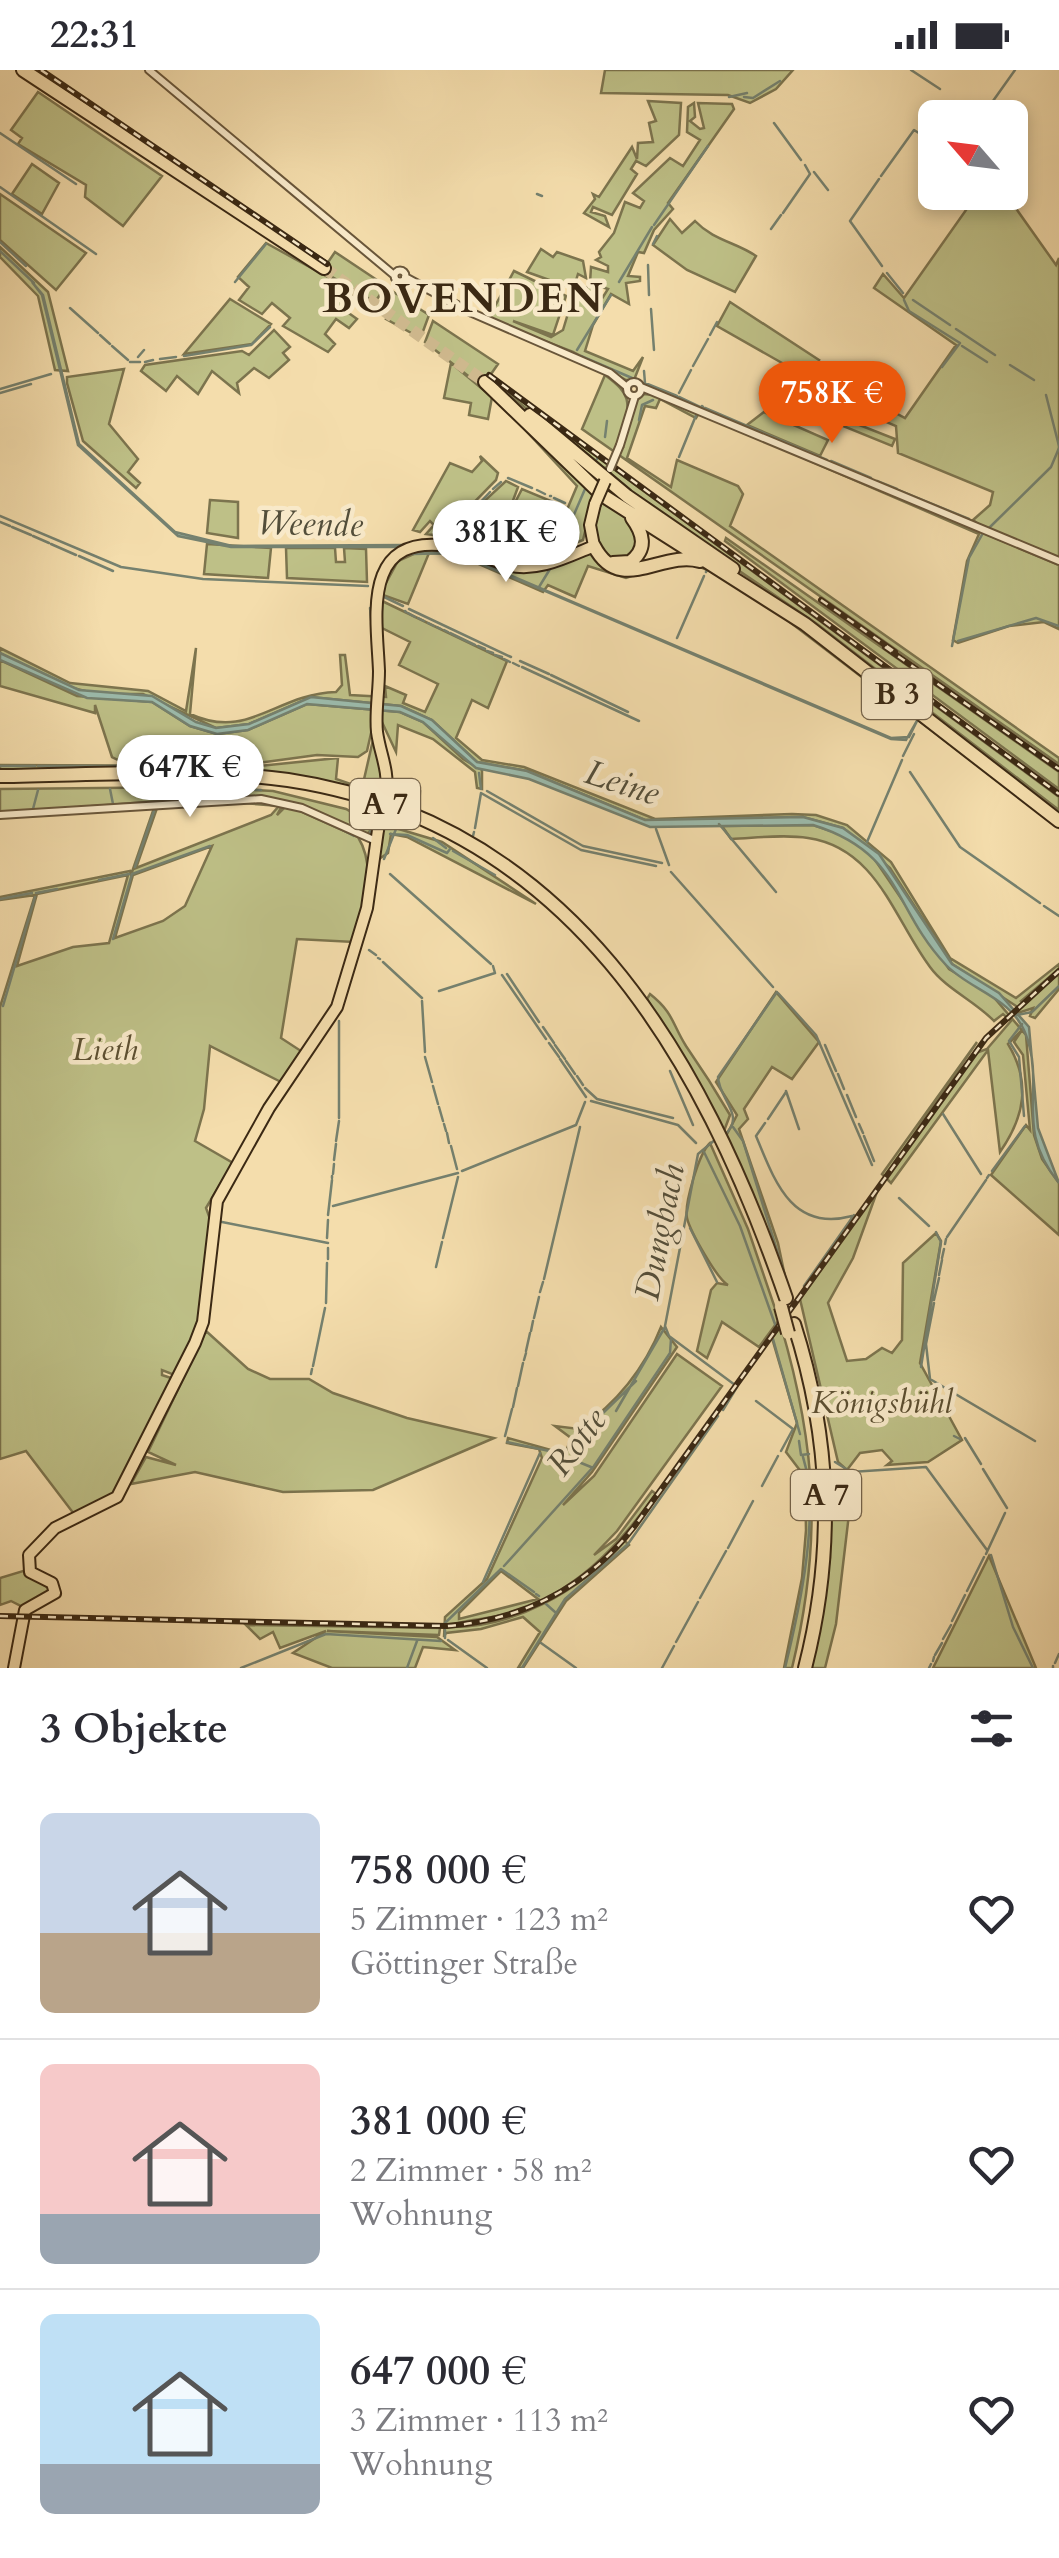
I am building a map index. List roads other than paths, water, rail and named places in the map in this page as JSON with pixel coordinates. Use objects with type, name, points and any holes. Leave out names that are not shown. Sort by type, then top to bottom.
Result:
[{"type":"highway","points":[[24,70],[324,268]]},
{"type":"highway","name":"B 3","points":[[600,479],[486,383],[600,479],[627,512],[805,624],[1059,817]]},
{"type":"highway","points":[[600,479],[760,587]]},
{"type":"highway","points":[[606,562],[630,562],[641,550],[642,533],[627,512]]},
{"type":"highway","name":"B 3","points":[[652,528],[760,587],[836,640],[1059,817]]},
{"type":"highway","points":[[589,547],[606,562],[629,573],[681,558],[712,565]]},
{"type":"highway","name":"A 7","points":[[0,776],[203,774],[276,779],[364,797],[446,830],[524,878],[603,950],[663,1032],[722,1148],[783,1302],[818,1419],[826,1499],[823,1580],[805,1668]]},
{"type":"highway","name":"A 7","points":[[0,784],[262,785],[360,804],[430,830],[520,884],[588,944],[642,1014],[712,1127]]},
{"type":"highway","name":"A 7","points":[[791,1328],[812,1432],[819,1507],[813,1597],[797,1668]]},
{"type":"main road","points":[[14,1668],[26,1610],[55,1593],[52,1583],[30,1572],[30,1555],[55,1528],[116,1497],[196,1344],[218,1201],[269,1108],[338,1007],[368,908],[386,792],[377,723],[373,607],[385,571],[418,548],[453,546],[521,568],[543,565],[589,547],[600,479]]},
{"type":"street","points":[[148,70],[382,266],[395,273],[402,270],[404,278],[635,389],[1059,561]]},
{"type":"street","points":[[600,479],[620,445],[635,389]]},
{"type":"street","points":[[0,814],[255,799],[293,805],[377,836]]},
{"type":"waterway","points":[[911,70],[940,89]]},
{"type":"waterway","points":[[994,100],[1015,70]]},
{"type":"waterway","points":[[744,97],[753,98],[780,81]]},
{"type":"waterway","points":[[729,97],[747,93]]},
{"type":"waterway","points":[[774,123],[801,160]]},
{"type":"waterway","points":[[881,176],[914,130],[918,132]]},
{"type":"waterway","points":[[0,133],[76,184]]},
{"type":"waterway","points":[[654,225],[708,146]]},
{"type":"waterway","points":[[783,213],[810,174],[805,165]]},
{"type":"waterway","points":[[814,172],[828,190]]},
{"type":"waterway","points":[[879,179],[850,221],[882,266]]},
{"type":"waterway","points":[[0,187],[96,254]]},
{"type":"waterway","points":[[537,194],[542,196]]},
{"type":"waterway","points":[[771,229],[781,215]]},
{"type":"waterway","points":[[619,282],[652,227]]},
{"type":"waterway","points":[[653,244],[657,236]]},
{"type":"waterway","points":[[0,242],[26,266]]},
{"type":"waterway","points":[[235,282],[266,244]]},
{"type":"waterway","name":"Weende","points":[[0,251],[34,283]]},
{"type":"waterway","points":[[648,265],[649,295]]},
{"type":"waterway","points":[[887,273],[903,293]]},
{"type":"waterway","points":[[577,350],[611,295]]},
{"type":"waterway","points":[[904,300],[909,311],[960,343],[942,367]]},
{"type":"waterway","points":[[913,300],[950,325]]},
{"type":"waterway","points":[[70,308],[98,333]]},
{"type":"waterway","points":[[651,309],[654,350]]},
{"type":"waterway","points":[[710,335],[717,322]]},
{"type":"waterway","points":[[184,356],[251,345],[270,327]]},
{"type":"waterway","points":[[956,329],[995,355]]},
{"type":"waterway","points":[[100,335],[110,344]]},
{"type":"waterway","points":[[693,366],[708,339]]},
{"type":"waterway","points":[[112,346],[128,360]]},
{"type":"waterway","points":[[962,346],[987,362]]},
{"type":"waterway","points":[[138,357],[144,350]]},
{"type":"waterway","points":[[581,356],[632,378]]},
{"type":"waterway","points":[[160,359],[176,357]]},
{"type":"waterway","points":[[145,362],[153,360]]},
{"type":"waterway","points":[[130,362],[140,362]]},
{"type":"waterway","points":[[1010,365],[1034,380]]},
{"type":"waterway","points":[[679,393],[691,370]]},
{"type":"waterway","points":[[644,371],[645,383],[677,396]]},
{"type":"waterway","points":[[0,389],[51,374]]},
{"type":"waterway","points":[[0,393],[31,384]]},
{"type":"waterway","points":[[1046,395],[1059,446]]},
{"type":"waterway","points":[[679,397],[700,407]]},
{"type":"waterway","points":[[639,420],[642,405],[653,400]]},
{"type":"waterway","points":[[705,408],[827,460]]},
{"type":"waterway","points":[[679,457],[697,413]]},
{"type":"waterway","points":[[605,437],[607,421]]},
{"type":"waterway","points":[[989,528],[1051,467],[1059,448]]},
{"type":"waterway","points":[[597,459],[598,455]]},
{"type":"waterway","points":[[831,461],[871,478]]},
{"type":"waterway","points":[[508,478],[532,488]]},
{"type":"waterway","points":[[877,481],[897,489]]},
{"type":"waterway","points":[[493,489],[501,482]]},
{"type":"waterway","points":[[557,554],[585,489]]},
{"type":"waterway","points":[[537,490],[545,494]]},
{"type":"waterway","points":[[898,490],[969,519]]},
{"type":"waterway","points":[[474,509],[490,492]]},
{"type":"waterway","points":[[554,498],[565,503]]},
{"type":"waterway","points":[[464,519],[471,511]]},
{"type":"waterway","points":[[546,557],[567,512]]},
{"type":"waterway","points":[[0,516],[121,567],[203,579],[368,586]]},
{"type":"waterway","points":[[454,529],[462,521]]},
{"type":"waterway","points":[[0,522],[10,526]]},
{"type":"waterway","points":[[12,527],[31,535]]},
{"type":"waterway","points":[[448,535],[452,531]]},
{"type":"waterway","points":[[952,646],[969,558],[983,533]]},
{"type":"waterway","points":[[33,536],[49,543]]},
{"type":"waterway","points":[[51,544],[76,555]]},
{"type":"waterway","points":[[79,556],[113,571]]},
{"type":"waterway","points":[[539,587],[550,569]]},
{"type":"waterway","points":[[677,638],[704,576]]},
{"type":"waterway","points":[[382,596],[403,606]]},
{"type":"waterway","points":[[370,608],[372,630]]},
{"type":"waterway","points":[[409,609],[511,657]]},
{"type":"waterway","points":[[408,613],[415,617]]},
{"type":"waterway","points":[[418,618],[424,621]]},
{"type":"waterway","name":"Weende","points":[[958,641],[1036,618],[1059,626]]},
{"type":"waterway","points":[[428,623],[434,626]]},
{"type":"waterway","points":[[437,627],[441,629]]},
{"type":"waterway","points":[[444,630],[448,632]]},
{"type":"waterway","points":[[450,633],[475,645]]},
{"type":"waterway","points":[[478,646],[485,649]]},
{"type":"waterway","points":[[487,651],[493,653]]},
{"type":"waterway","points":[[495,655],[502,657]]},
{"type":"waterway","points":[[504,659],[510,662]]},
{"type":"waterway","points":[[520,661],[549,674]]},
{"type":"waterway","points":[[513,663],[519,666]]},
{"type":"waterway","points":[[522,667],[639,721]]},
{"type":"waterway","points":[[551,675],[628,712]]},
{"type":"waterway","points":[[903,756],[914,734]]},
{"type":"waterway","points":[[867,842],[902,760]]},
{"type":"waterway","points":[[0,766],[35,766]]},
{"type":"waterway","points":[[38,766],[148,766]]},
{"type":"waterway","points":[[910,772],[960,847],[1040,903]]},
{"type":"waterway","points":[[479,773],[481,789]]},
{"type":"waterway","points":[[207,788],[261,790]]},
{"type":"waterway","points":[[110,789],[113,804]]},
{"type":"waterway","points":[[33,809],[38,790]]},
{"type":"waterway","points":[[487,791],[583,846],[662,863]]},
{"type":"waterway","points":[[475,828],[481,793],[581,850],[656,866]]},
{"type":"waterway","points":[[135,867],[154,811]]},
{"type":"waterway","points":[[370,834],[374,814]]},
{"type":"waterway","points":[[719,824],[776,892]]},
{"type":"waterway","points":[[333,825],[354,836]]},
{"type":"waterway","points":[[384,859],[396,829]]},
{"type":"waterway","name":"Dungbach","points":[[656,829],[669,865]]},
{"type":"waterway","points":[[473,836],[474,832]]},
{"type":"waterway","points":[[390,834],[407,835],[447,853],[450,849]]},
{"type":"waterway","points":[[433,838],[446,848]]},
{"type":"waterway","points":[[113,939],[132,874],[210,846]]},
{"type":"waterway","points":[[453,851],[495,875]]},
{"type":"waterway","name":"Dungbach","points":[[671,872],[773,987]]},
{"type":"waterway","points":[[99,880],[129,874]]},
{"type":"waterway","points":[[390,874],[491,964]]},
{"type":"waterway","points":[[36,893],[57,889]]},
{"type":"waterway","points":[[0,899],[32,893]]},
{"type":"waterway","points":[[3,1006],[35,897]]},
{"type":"waterway","points":[[1044,906],[1059,916]]},
{"type":"waterway","points":[[369,950],[376,955]]},
{"type":"waterway","points":[[383,962],[422,998]]},
{"type":"waterway","points":[[439,991],[495,973],[493,966]]},
{"type":"waterway","points":[[507,974],[539,1022]]},
{"type":"waterway","points":[[502,975],[546,1039]]},
{"type":"waterway","points":[[1017,1015],[1032,1012],[1059,986]]},
{"type":"waterway","name":"Dungbach","points":[[724,1135],[733,1121],[718,1077],[777,992]]},
{"type":"waterway","points":[[778,993],[816,1035],[872,1165]]},
{"type":"waterway","points":[[422,1001],[425,1052]]},
{"type":"waterway","points":[[339,1021],[339,1118]]},
{"type":"waterway","points":[[1022,1024],[1009,1041],[1019,1057],[1024,1116]]},
{"type":"waterway","points":[[543,1027],[554,1043]]},
{"type":"waterway","points":[[549,1043],[559,1057]]},
{"type":"waterway","points":[[555,1045],[565,1059]]},
{"type":"waterway","points":[[825,1045],[836,1071]]},
{"type":"waterway","points":[[425,1057],[432,1082]]},
{"type":"waterway","points":[[560,1059],[586,1097]]},
{"type":"waterway","points":[[566,1061],[575,1074]]},
{"type":"waterway","points":[[670,1071],[693,1125]]},
{"type":"waterway","points":[[838,1074],[844,1089]]},
{"type":"waterway","points":[[577,1076],[583,1085]]},
{"type":"waterway","points":[[433,1086],[438,1104]]},
{"type":"waterway","points":[[585,1088],[597,1099],[673,1118]]},
{"type":"waterway","points":[[786,1091],[799,1129]]},
{"type":"waterway","points":[[768,1119],[786,1092]]},
{"type":"waterway","points":[[847,1095],[856,1117]]},
{"type":"waterway","points":[[591,1101],[678,1125],[696,1143]]},
{"type":"waterway","points":[[462,1171],[576,1125],[585,1102]]},
{"type":"waterway","points":[[439,1107],[443,1121]]},
{"type":"waterway","points":[[943,1114],[981,1174]]},
{"type":"waterway","points":[[336,1141],[339,1121]]},
{"type":"waterway","points":[[765,1123],[756,1136],[789,1199],[814,1217],[852,1216]]},
{"type":"waterway","points":[[444,1124],[446,1131]]},
{"type":"waterway","points":[[859,1124],[863,1133]]},
{"type":"waterway","points":[[992,1171],[1025,1126]]},
{"type":"waterway","points":[[544,1279],[580,1127]]},
{"type":"waterway","points":[[733,1127],[743,1141],[785,1276]]},
{"type":"waterway","points":[[447,1133],[449,1143]]},
{"type":"waterway","points":[[864,1136],[874,1161]]},
{"type":"waterway","name":"Dungbach","points":[[716,1139],[698,1154],[665,1326],[669,1336],[735,1385]]},
{"type":"waterway","points":[[334,1160],[336,1144]]},
{"type":"waterway","points":[[451,1146],[457,1169]]},
{"type":"waterway","points":[[704,1152],[740,1226],[776,1327]]},
{"type":"waterway","points":[[333,1174],[334,1164]]},
{"type":"waterway","points":[[333,1206],[458,1173]]},
{"type":"waterway","points":[[443,1238],[458,1177]]},
{"type":"waterway","points":[[328,1215],[332,1180]]},
{"type":"waterway","points":[[947,1237],[986,1180]]},
{"type":"waterway","points":[[899,1198],[929,1226]]},
{"type":"waterway","points":[[804,1286],[854,1215]]},
{"type":"waterway","points":[[327,1238],[328,1220]]},
{"type":"waterway","points":[[217,1221],[328,1243]]},
{"type":"waterway","points":[[690,1228],[717,1282]]},
{"type":"waterway","points":[[921,1367],[941,1242],[936,1232]]},
{"type":"waterway","points":[[945,1244],[946,1239]]},
{"type":"waterway","points":[[436,1267],[442,1242]]},
{"type":"waterway","points":[[328,1248],[328,1259]]},
{"type":"waterway","points":[[942,1258],[944,1249]]},
{"type":"waterway","points":[[939,1275],[942,1260]]},
{"type":"waterway","points":[[326,1303],[327,1263]]},
{"type":"waterway","points":[[934,1300],[939,1278]]},
{"type":"waterway","points":[[540,1292],[543,1282]]},
{"type":"waterway","points":[[534,1318],[539,1297]]},
{"type":"waterway","points":[[934,1303],[926,1344],[930,1379],[1035,1441]]},
{"type":"waterway","points":[[313,1366],[325,1308]]},
{"type":"waterway","points":[[531,1331],[533,1321]]},
{"type":"waterway","points":[[616,1411],[665,1327]]},
{"type":"waterway","points":[[526,1351],[530,1333]]},
{"type":"waterway","name":"Rotte","points":[[504,1566],[594,1466],[670,1353],[671,1339]]},
{"type":"waterway","points":[[773,1339],[800,1434]]},
{"type":"waterway","points":[[524,1360],[526,1353]]},
{"type":"waterway","points":[[518,1386],[523,1363]]},
{"type":"waterway","points":[[311,1374],[312,1369]]},
{"type":"waterway","points":[[603,1413],[636,1381]]},
{"type":"waterway","points":[[723,1410],[737,1387]]},
{"type":"waterway","points":[[513,1407],[517,1388]]},
{"type":"waterway","points":[[756,1401],[793,1429],[781,1451]]},
{"type":"waterway","points":[[131,1480],[168,1407]]},
{"type":"waterway","points":[[505,1436],[512,1409]]},
{"type":"waterway","points":[[522,1668],[565,1599],[628,1544],[718,1416]]},
{"type":"waterway","points":[[954,1436],[960,1439]]},
{"type":"waterway","points":[[965,1438],[981,1464]]},
{"type":"waterway","points":[[799,1441],[801,1455],[809,1454]]},
{"type":"waterway","points":[[507,1442],[554,1452],[591,1467]]},
{"type":"waterway","points":[[483,1582],[540,1453]]},
{"type":"waterway","points":[[762,1486],[778,1456]]},
{"type":"waterway","points":[[785,1668],[802,1591],[809,1533],[808,1480],[803,1457]]},
{"type":"waterway","points":[[835,1462],[851,1472],[926,1467],[987,1550]]},
{"type":"waterway","points":[[983,1469],[1007,1508]]},
{"type":"waterway","points":[[728,1548],[753,1501]]},
{"type":"waterway","points":[[986,1554],[1005,1513]]},
{"type":"waterway","points":[[700,1598],[726,1551]]},
{"type":"waterway","points":[[991,1555],[1013,1627],[1033,1668]]},
{"type":"waterway","points":[[967,1591],[984,1557]]},
{"type":"waterway","name":"Rotte","points":[[445,1623],[501,1569],[534,1592]]},
{"type":"waterway","points":[[952,1621],[965,1595]]},
{"type":"waterway","points":[[40,1607],[58,1596]]},
{"type":"waterway","points":[[676,1642],[698,1602]]},
{"type":"waterway","points":[[546,1604],[555,1612]]},
{"type":"waterway","points":[[943,1639],[951,1625]]},
{"type":"waterway","name":"Rotte","points":[[445,1630],[445,1638]]},
{"type":"waterway","name":"Rotte","points":[[241,1668],[326,1634],[441,1641]]},
{"type":"waterway","points":[[448,1640],[487,1668]]},
{"type":"waterway","points":[[407,1668],[417,1641]]},
{"type":"waterway","points":[[541,1643],[576,1668]]},
{"type":"waterway","points":[[935,1655],[942,1643]]},
{"type":"waterway","points":[[662,1668],[674,1646]]},
{"type":"waterway","points":[[1055,1663],[1059,1654]]},
{"type":"waterway","points":[[933,1661],[934,1657]]},
{"type":"waterway","points":[[929,1668],[931,1664]]},
{"type":"tunnel","points":[[324,268],[485,382]]},
{"type":"railway","points":[[41,70],[327,264]]},
{"type":"railway","points":[[489,375],[1059,794]]},
{"type":"railway","points":[[821,600],[895,652]]},
{"type":"railway","points":[[885,647],[1059,769]]},
{"type":"railway","points":[[0,1616],[447,1626],[527,1608],[574,1583],[596,1567],[634,1527],[986,1038],[1059,971]]},
{"type":"district","name":"BOVENDEN","points":[[464,298]]},
{"type":"water label","name":"Leine","points":[[622,783]]},
{"type":"park label","name":"Lieth","points":[[105,1050]]},
{"type":"park label","name":"Königsbühl","points":[[882,1403]]}]
